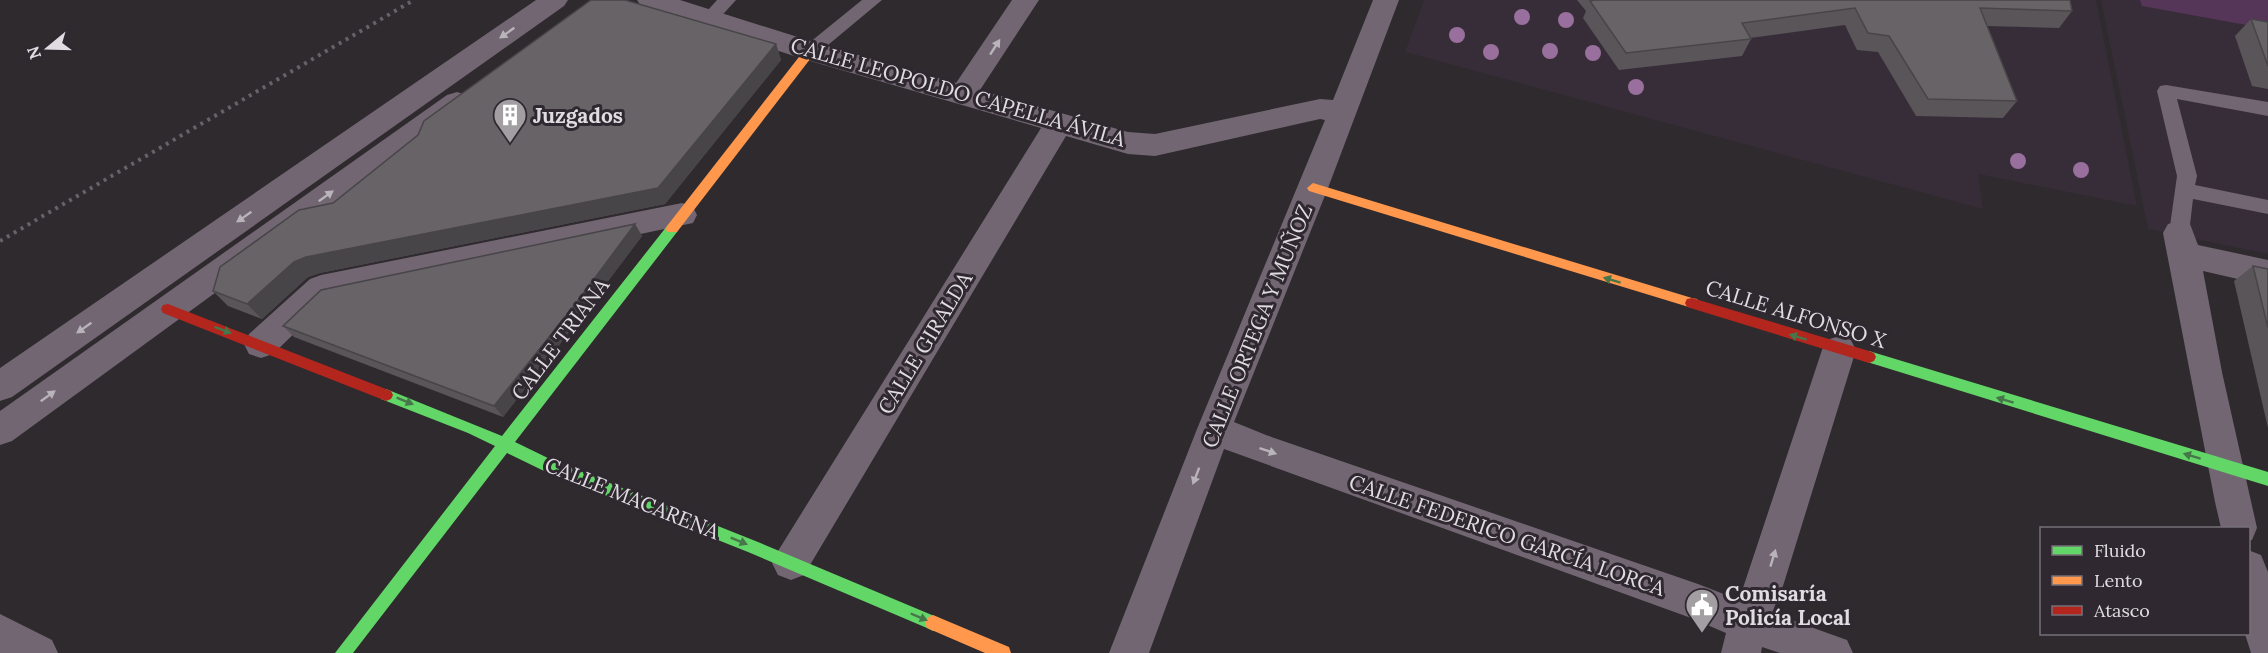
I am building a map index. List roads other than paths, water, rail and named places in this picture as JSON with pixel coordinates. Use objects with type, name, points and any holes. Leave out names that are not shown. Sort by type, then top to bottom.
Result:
[{"type":"street","name":"CALLE LEOPOLDO CAPELLA ÁVILA","points":[[650,0],[718,9],[810,51],[1128,143],[1155,145],[1320,109],[1341,112]]},
{"type":"street","points":[[963,94],[1026,0]]},
{"type":"street","name":"CALLE ORTEGA Y MUÑOZ","points":[[1129,653],[1214,429],[1313,188],[1386,0]]},
{"type":"street","points":[[0,430],[168,309],[569,6]]},
{"type":"street","points":[[0,387],[569,6]]},
{"type":"street","name":"CALLE TRIANA","points":[[343,653],[810,51]]},
{"type":"street","name":"CALLE GIRALDA","points":[[791,563],[1059,123]]},
{"type":"street","name":"CALLE ALFONSO X","points":[[1313,188],[2268,479]]},
{"type":"street","points":[[261,344],[321,288],[682,215]]},
{"type":"street","points":[[2239,527],[2224,466],[2189,291],[2182,244],[2268,273]]},
{"type":"street","name":"CALLE MACARENA","points":[[168,309],[463,424],[547,465],[791,563],[1003,653]]},
{"type":"street","points":[[1744,638],[1764,586],[1839,350]]},
{"type":"street","name":"CALLE FEDERICO GARCÍA LORCA","points":[[1214,429],[1269,451],[1698,602],[1744,638],[1833,653]]},
{"type":"street","points":[[2250,575],[2268,648]]},
{"type":"lane","points":[[810,51],[873,0]]},
{"type":"lane","points":[[2182,244],[2187,176],[2166,91],[2268,110]]},
{"type":"lane","points":[[2185,190],[2268,207]]},
{"type":"railway","points":[[0,241],[414,0]]},
{"type":"place","name":"Juzgados","points":[[510,144]]},
{"type":"place","name":"Comisaría Policía Local","points":[[1702,634]]}]
